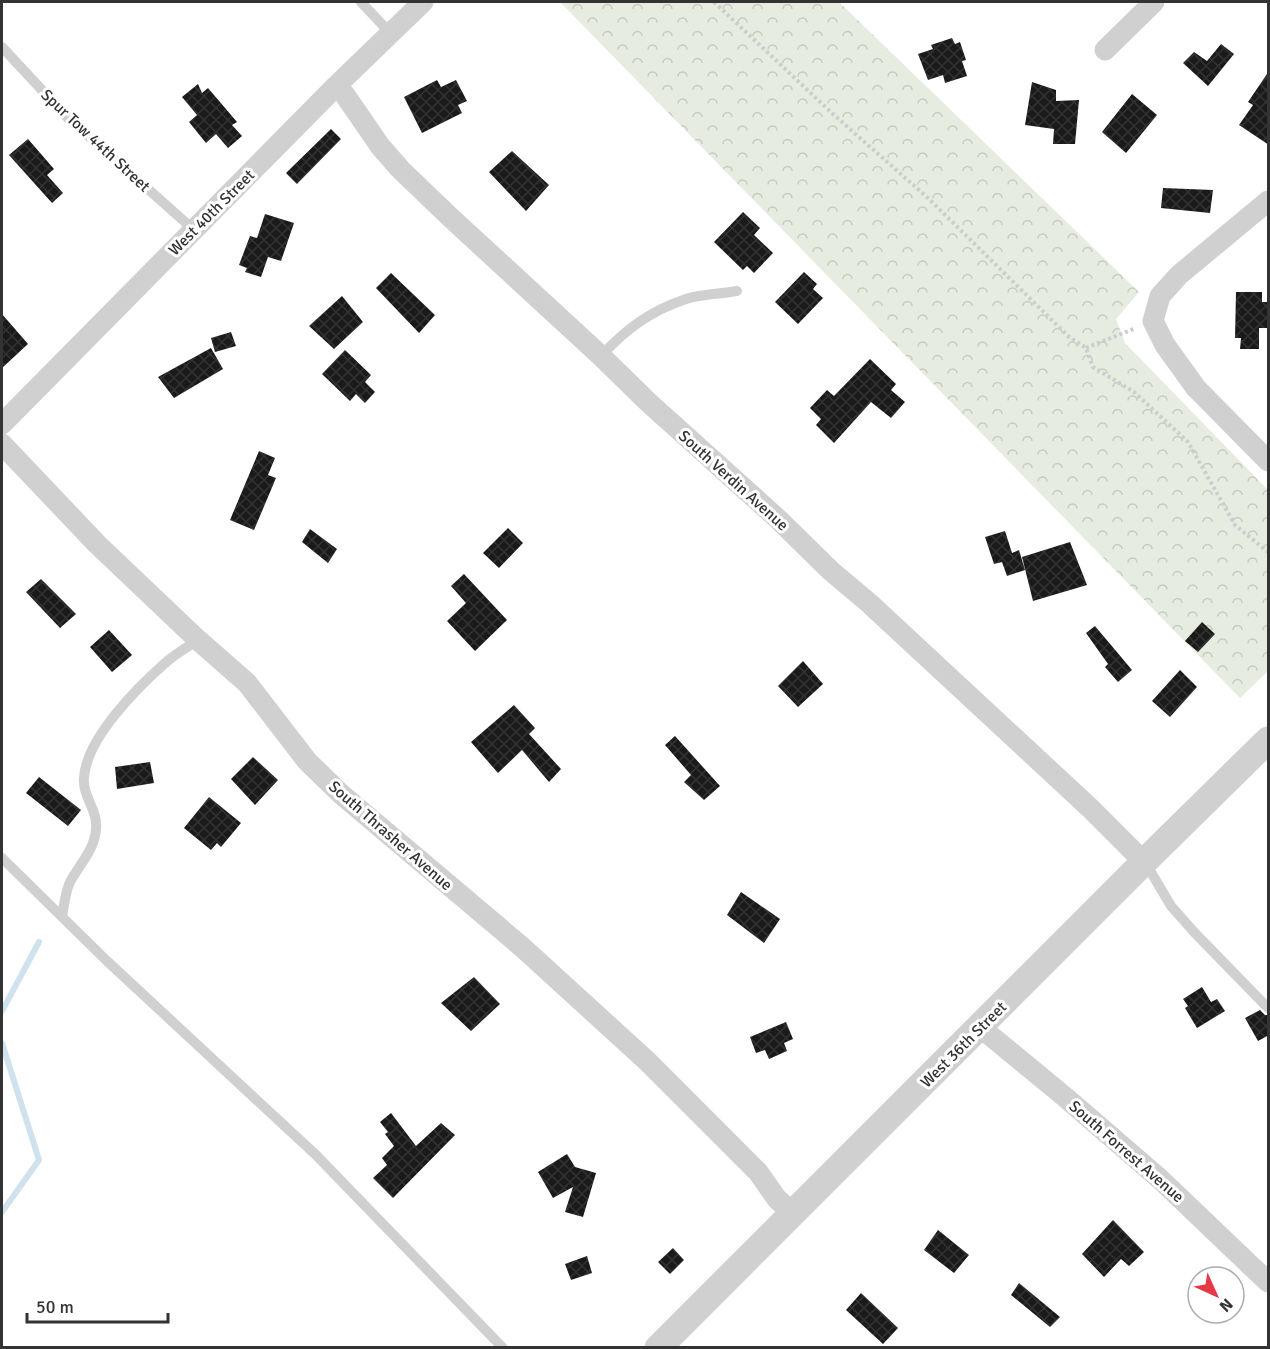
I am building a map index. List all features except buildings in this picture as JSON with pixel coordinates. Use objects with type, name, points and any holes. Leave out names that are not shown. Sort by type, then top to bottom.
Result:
[{"type":"street","name":"West 40th Street","points":[[2,424],[336,86],[423,2]]},
{"type":"street","points":[[1105,50],[1154,2]]},
{"type":"street","name":"South Verdin Avenue","points":[[336,86],[345,95],[380,146],[450,218],[779,520],[831,572],[869,603],[1090,807],[1144,862]]},
{"type":"street","points":[[1269,201],[1179,275],[1160,296],[1153,321],[1165,345],[1196,388],[1269,461]]},
{"type":"street","name":"South Thrasher Avenue","points":[[2,444],[97,544],[247,683],[307,761],[341,794],[522,947],[646,1061],[758,1172],[777,1199],[793,1214]]},
{"type":"street","name":"West 36th Street","points":[[657,1347],[1144,862],[1267,744]]},
{"type":"street","name":"South Forrest Avenue","points":[[980,1027],[1074,1104],[1160,1179],[1269,1282]]},
{"type":"lane","points":[[361,2],[391,34]]},
{"type":"lane","name":"Spur Tow 44th Street","points":[[2,47],[67,117],[194,230]]},
{"type":"lane","points":[[601,356],[621,336],[651,313],[687,299],[737,291]]},
{"type":"lane","points":[[62,918],[69,885],[90,850],[97,830],[95,816],[85,792],[84,777],[88,758],[110,722],[130,698],[166,662],[198,640]]},
{"type":"lane","points":[[2,858],[62,918],[316,1155],[503,1347]]},
{"type":"lane","points":[[1144,862],[1171,906],[1269,1008]]},
{"type":"path","points":[[714,2],[834,115],[928,198],[1068,336],[1086,348],[1093,367],[1134,392],[1188,442],[1235,525],[1269,552]]},
{"type":"path","points":[[1086,348],[1153,321]]},
{"type":"green space","points":[[560,2],[839,2],[1139,292],[1116,319],[1125,343],[1268,490],[1268,671],[1240,698]]},
{"type":"waterway","points":[[2,1011],[39,942]]},
{"type":"waterway","points":[[2,1043],[39,1160],[2,1212]]}]
